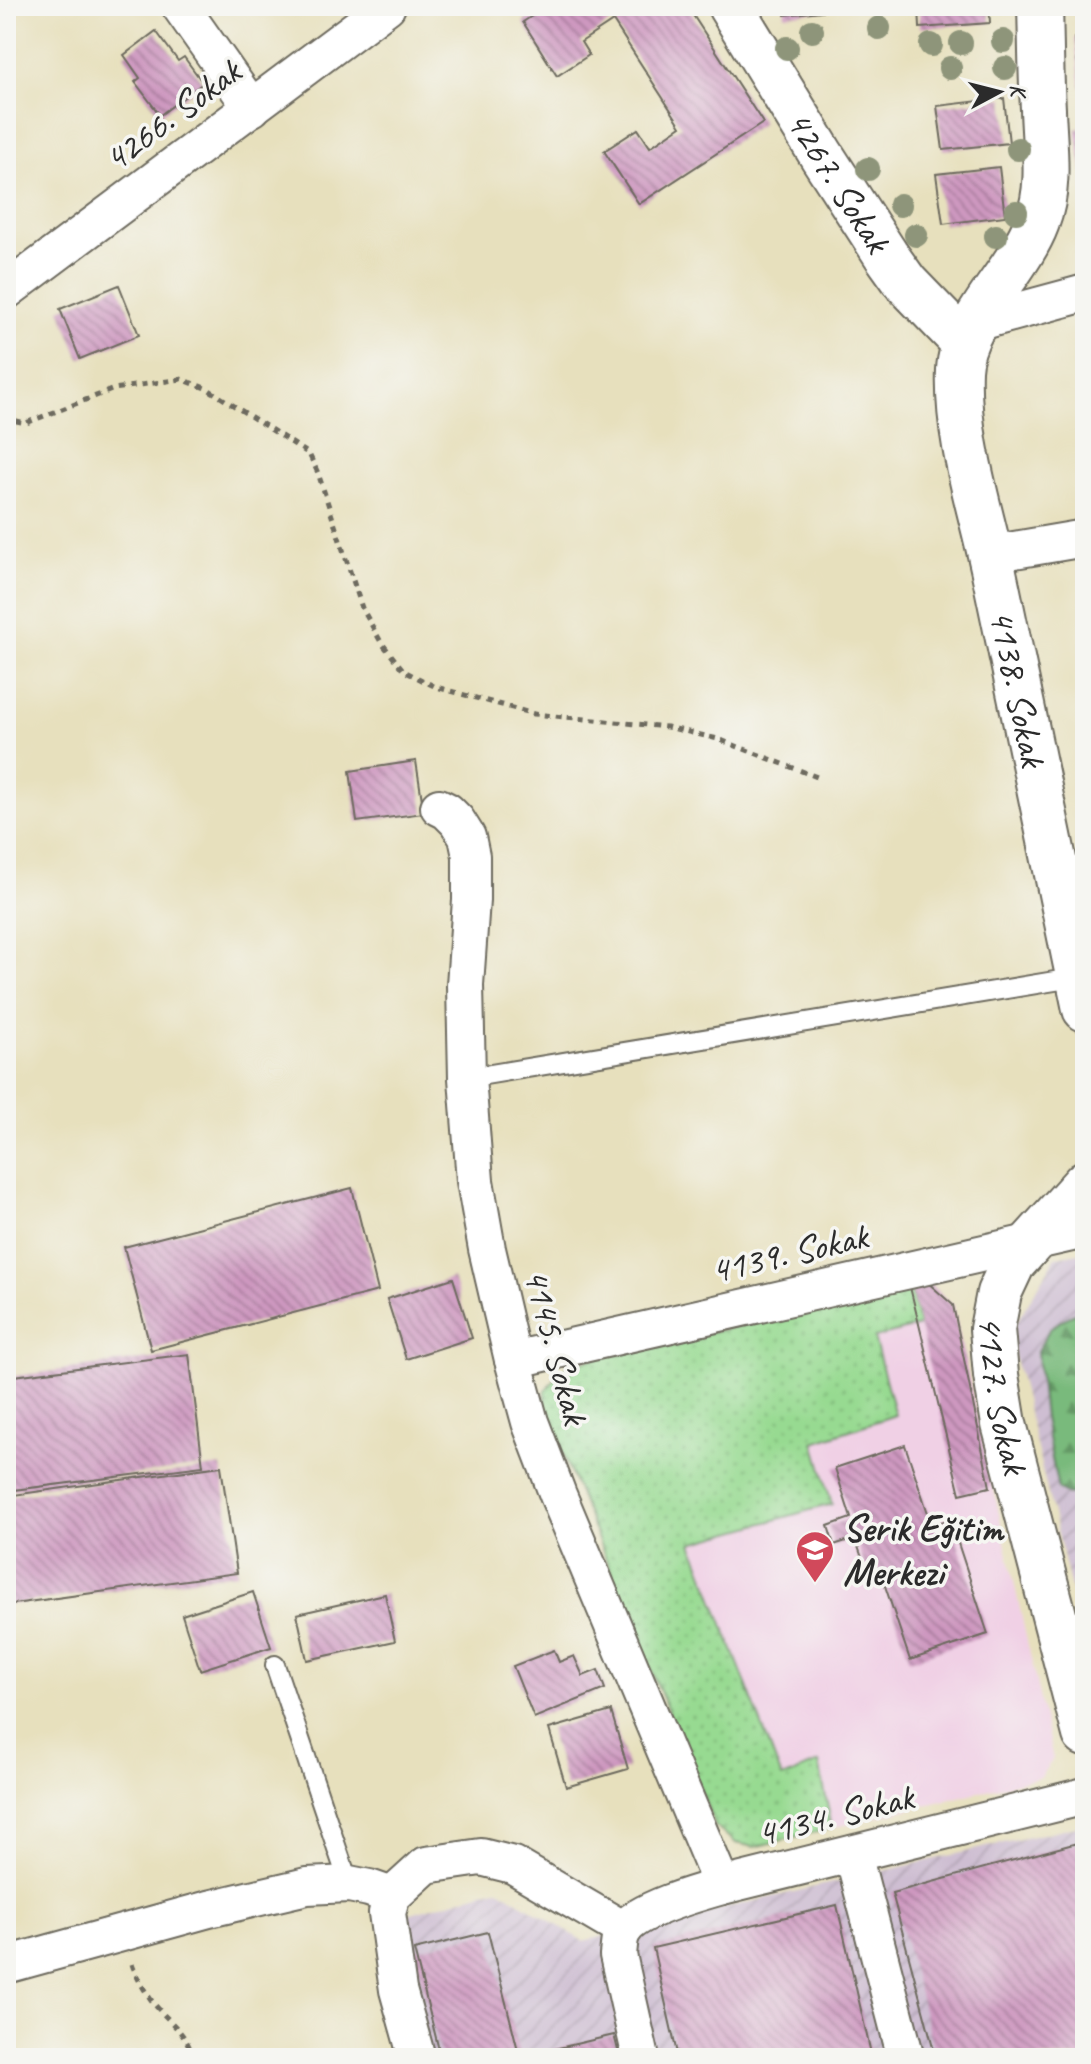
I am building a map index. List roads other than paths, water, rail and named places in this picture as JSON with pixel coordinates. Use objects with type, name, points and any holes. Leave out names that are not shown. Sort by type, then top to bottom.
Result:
[{"type":"street","points":[[180,6],[252,108]]},
{"type":"street","name":"4266. Sokak","points":[[6,291],[387,6]]},
{"type":"street","name":"4267. Sokak","points":[[730,6],[886,255],[906,283],[966,344]]},
{"type":"street","points":[[966,344],[1018,260],[1037,222],[1043,199],[1046,172],[1040,6]]},
{"type":"street","points":[[966,344],[1085,293]]},
{"type":"street","name":"4138. Sokak","points":[[966,344],[959,401],[962,431],[991,554],[1082,993]]},
{"type":"street","points":[[991,554],[1085,538]]},
{"type":"street","name":"4145. Sokak","points":[[439,807],[447,811],[462,829],[471,856],[465,985],[467,1078],[477,1195],[513,1360],[530,1422],[558,1495],[722,1886]]},
{"type":"street","name":"4139. Sokak","points":[[513,1360],[1066,1217]]},
{"type":"street","name":"4127. Sokak","points":[[1066,1217],[1013,1263],[999,1293],[992,1329],[1004,1424],[1085,1734]]},
{"type":"street","name":"4134. Sokak","points":[[622,1935],[655,1909],[676,1899],[1085,1796]]},
{"type":"street","points":[[853,1854],[906,2058]]},
{"type":"street","points":[[417,2058],[398,1990],[387,1913],[392,1896],[426,1865],[481,1857],[513,1865],[622,1935],[618,1955],[641,2058]]},
{"type":"street","points":[[6,1965],[209,1909],[307,1886],[349,1884],[392,1896]]},
{"type":"lane","points":[[467,1078],[1082,993]]},
{"type":"lane","points":[[275,1665],[349,1884]]},
{"type":"place","name":"Serik Eğitim Merkezi","points":[[815,1584]]}]
